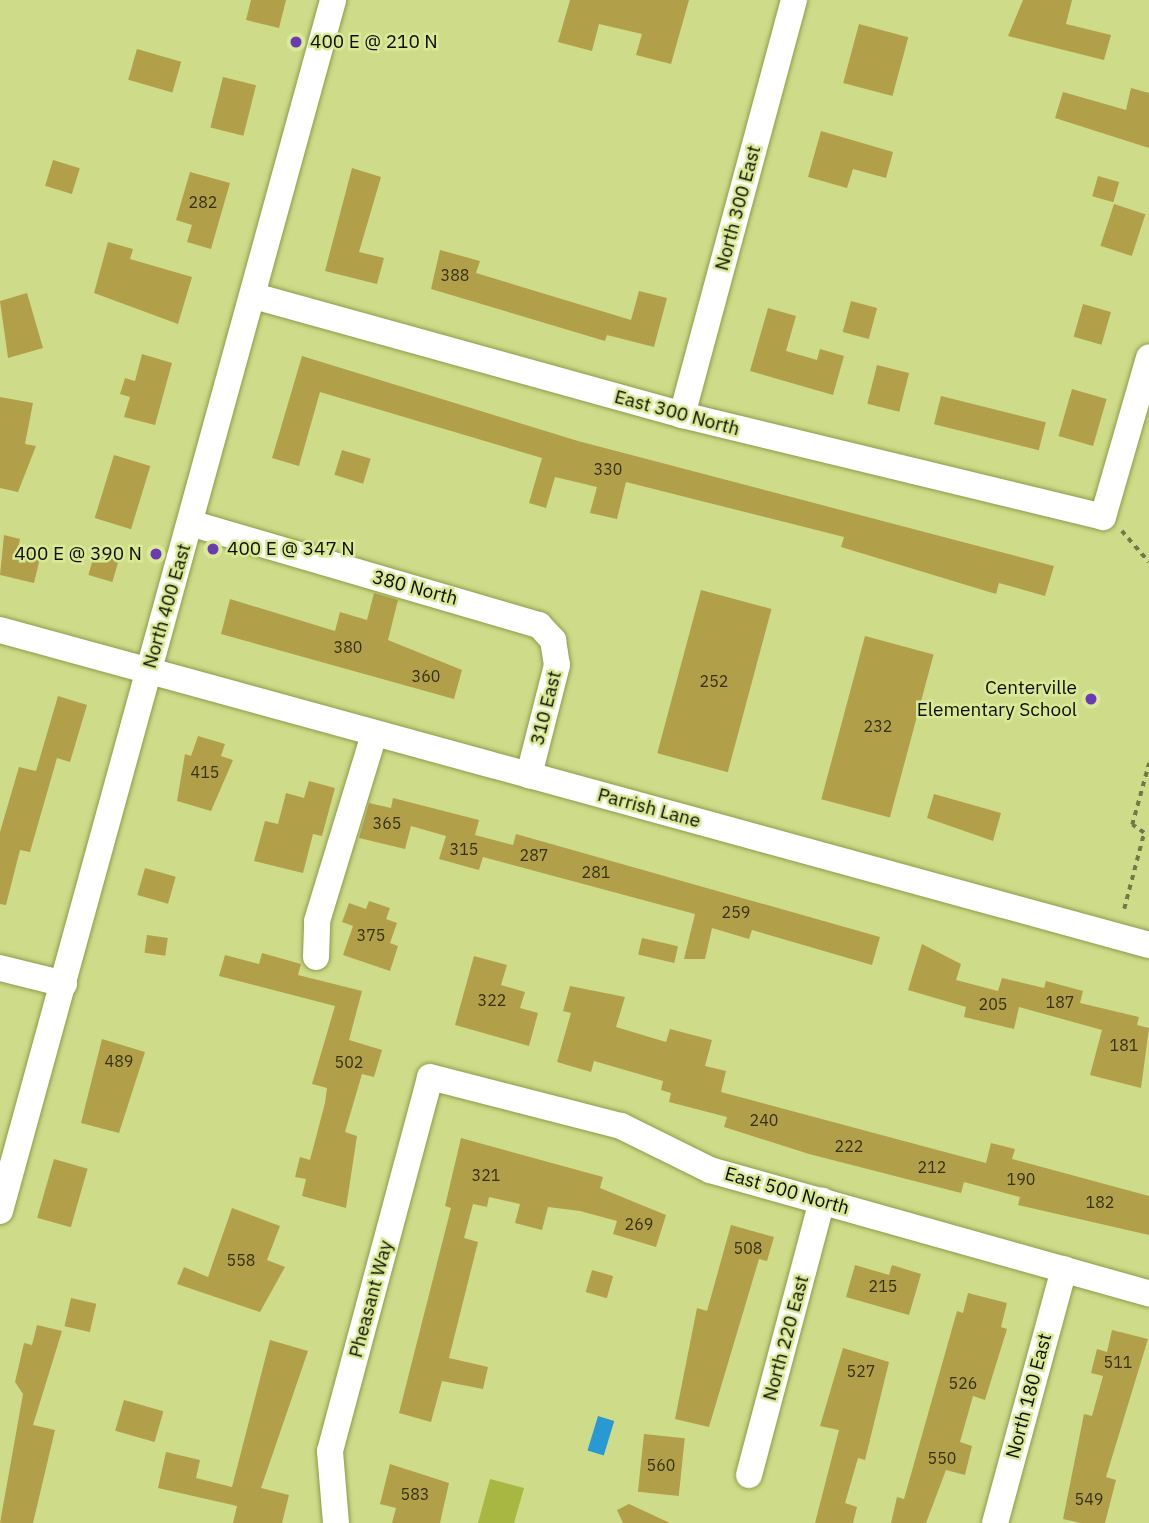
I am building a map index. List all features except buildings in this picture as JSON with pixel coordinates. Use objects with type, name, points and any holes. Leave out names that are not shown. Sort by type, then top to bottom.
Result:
[{"type":"street","name":"North 400 East","points":[[0,1211],[254,296],[333,0]]},
{"type":"street","name":"North 300 East","points":[[682,415],[794,0]]},
{"type":"street","name":"East 300 North","points":[[254,296],[682,415],[1110,521]]},
{"type":"street","points":[[1110,521],[1149,358]]},
{"type":"street","name":"380 North","points":[[190,523],[521,617],[553,640]]},
{"type":"street","name":"Parrish Lane","points":[[0,630],[1149,945]]},
{"type":"street","name":"310 East","points":[[529,775],[556,674],[553,640]]},
{"type":"street","points":[[316,957],[317,921],[374,734]]},
{"type":"street","points":[[0,968],[64,984]]},
{"type":"street","name":"East 500 North","points":[[430,1077],[621,1125],[710,1170],[1149,1293]]},
{"type":"street","name":"Pheasant Way","points":[[336,1523],[330,1451],[430,1077]]},
{"type":"street","name":"North 220 East","points":[[749,1475],[822,1201]]},
{"type":"street","name":"North 180 East","points":[[995,1523],[1064,1269]]},
{"type":"path","points":[[1110,521],[1149,562]]},
{"type":"path","points":[[1124,909],[1144,833],[1132,825],[1149,763]]},
{"type":"green space","points":[[490,1479],[524,1488],[514,1523],[478,1523]]},
{"type":"water","points":[[598,1416],[614,1421],[604,1455],[587,1450]]},
{"type":"place","name":"400 E @ 210 N","points":[[296,42]]},
{"type":"place","name":"400 E @ 347 N","points":[[213,549]]},
{"type":"place","name":"400 E @ 390 N","points":[[156,554]]},
{"type":"place","name":"Centerville Elementary School","points":[[1091,699]]}]
